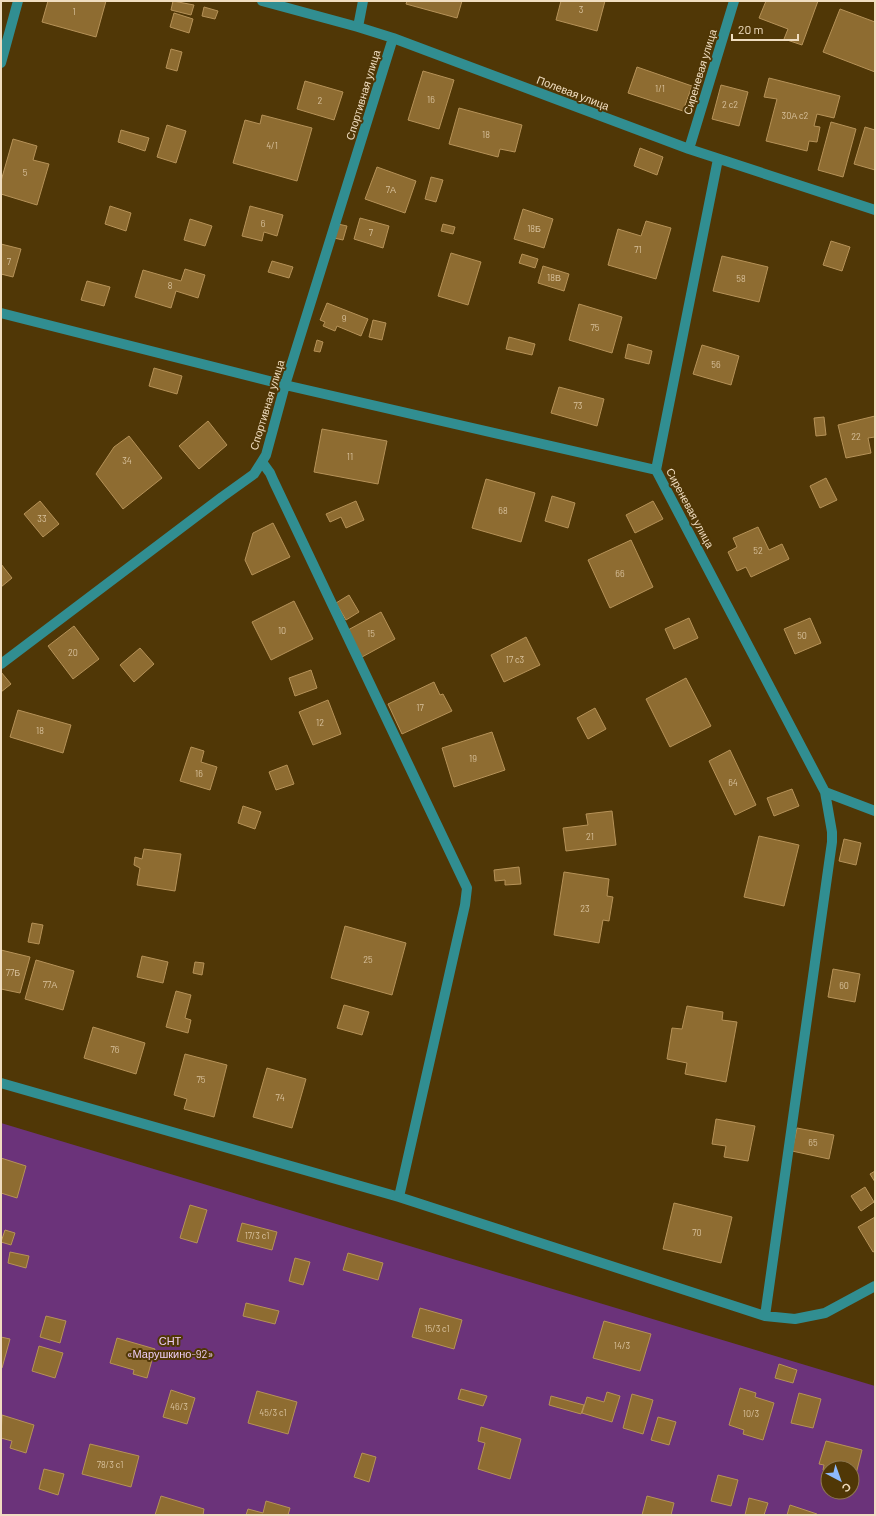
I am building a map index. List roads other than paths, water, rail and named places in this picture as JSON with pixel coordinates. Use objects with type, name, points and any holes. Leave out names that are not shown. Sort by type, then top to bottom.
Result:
[{"type":"street","points":[[1,63],[18,1]]},
{"type":"street","name":"Полевая улица","points":[[262,1],[393,38],[689,149],[875,210]]},
{"type":"street","points":[[358,27],[363,1]]},
{"type":"street","name":"Сиреневая улица","points":[[689,149],[734,1]]},
{"type":"street","name":"Спортивная улица","points":[[1,664],[222,497],[245,482],[254,474],[262,462],[266,455],[285,385],[393,38]]},
{"type":"street","name":"Сиреневая улица","points":[[718,159],[656,470],[825,792],[832,832],[832,842],[765,1316]]},
{"type":"street","points":[[1,313],[285,385],[656,470]]},
{"type":"street","points":[[262,462],[270,473],[467,888],[465,905],[399,1197]]},
{"type":"street","points":[[825,792],[875,811]]},
{"type":"street","points":[[1,1083],[399,1197],[765,1316],[795,1319],[825,1313],[875,1286]]},
{"type":"park label","name":"СНТ «Марушкино-92»","points":[[170,1347]]}]
